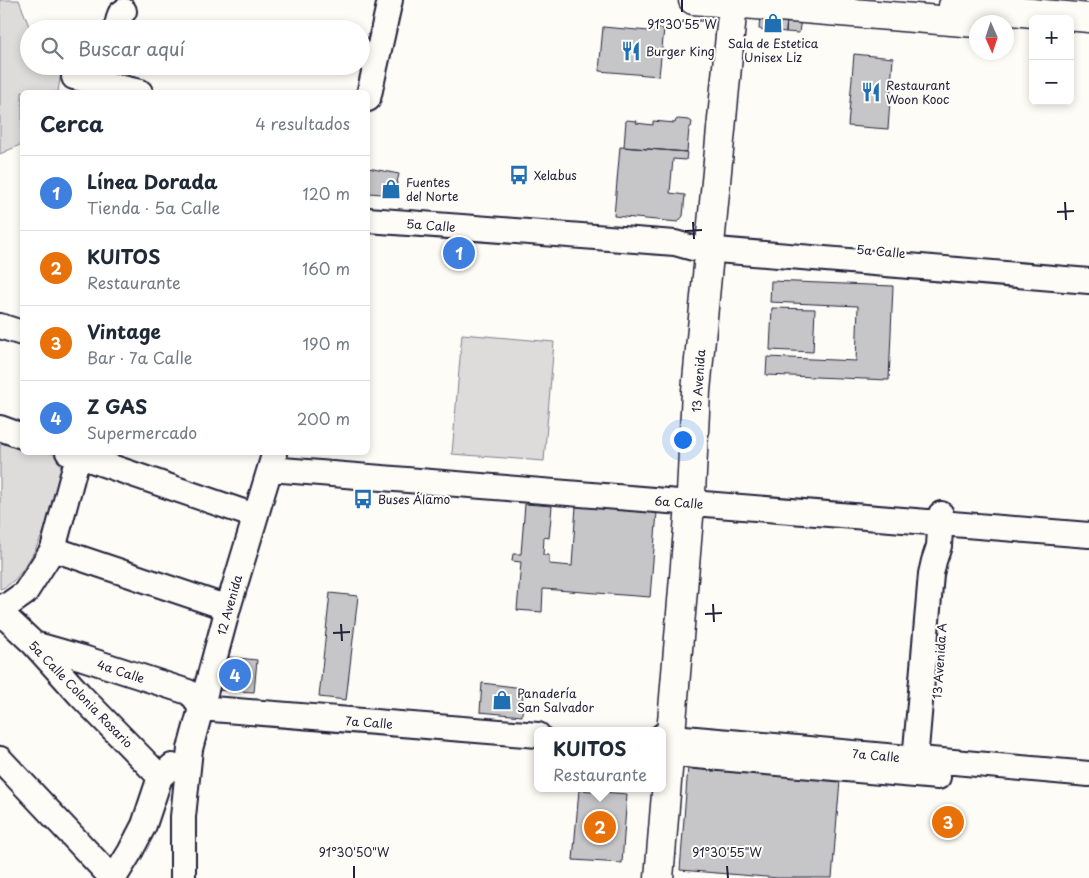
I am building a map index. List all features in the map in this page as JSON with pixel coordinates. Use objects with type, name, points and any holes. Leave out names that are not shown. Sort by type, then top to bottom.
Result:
[{"type":"main road","points":[[875,0],[1089,18]]},
{"type":"main road","points":[[714,2],[969,22]]},
{"type":"main road","name":"13 Avenida","points":[[665,727],[683,497],[696,242],[714,2]]},
{"type":"main road","points":[[1014,27],[1029,28]]},
{"type":"main road","points":[[1074,31],[1089,32]]},
{"type":"main road","points":[[645,878],[652,792]]},
{"type":"main road","name":"13 Avenida","points":[[660,878],[663,792]]},
{"type":"street","points":[[370,90],[390,0]]},
{"type":"street","points":[[74,77],[104,75],[136,90]]},
{"type":"street","name":"5a Calle","points":[[370,220],[1089,267]]},
{"type":"street","name":"5a Calle","points":[[696,242],[1089,281]]},
{"type":"street","points":[[0,326],[20,332]]},
{"type":"street","points":[[0,428],[20,435]]},
{"type":"street","points":[[0,606],[8,605],[25,593],[53,549],[73,455]]},
{"type":"street","points":[[76,455],[255,516]]},
{"type":"street","name":"6a Calle","points":[[273,460],[418,476],[683,497],[940,528],[1089,535]]},
{"type":"street","name":"12 Avenida","points":[[183,878],[183,817],[190,749],[228,608],[273,460]]},
{"type":"street","name":"6a Calle","points":[[940,528],[1089,525]]},
{"type":"street","name":"13 Avenida A","points":[[922,767],[945,578],[940,528]]},
{"type":"street","points":[[53,549],[228,608]]},
{"type":"street","name":"5a Calle Colonia Rosario","points":[[0,612],[34,644],[80,695],[160,777]]},
{"type":"street","name":"4a Calle","points":[[34,644],[188,692],[195,698],[200,708]]},
{"type":"street","name":"7a Calle","points":[[200,708],[534,735]]},
{"type":"street","name":"7a Calle","points":[[666,742],[922,767],[1089,789]]},
{"type":"street","points":[[0,759],[113,878],[130,852],[144,825],[160,777],[190,749]]},
{"type":"street","name":"7a Calle","points":[[922,767],[1089,774]]},
{"type":"shaded area","points":[[0,0],[19,0],[27,20],[20,20],[20,75],[61,75],[58,90],[20,90],[20,145],[0,154]]},
{"type":"shaded area","points":[[462,334],[554,342],[544,461],[452,454]]},
{"type":"shaded area","points":[[0,434],[20,441],[20,455],[54,455],[60,464],[62,472],[60,486],[49,520],[31,557],[21,572],[10,583],[0,589]]},
{"type":"building","name":"Sala de Estetica Unisex Liz","points":[[760,15],[787,17],[786,32],[759,29]]},
{"type":"building","points":[[787,17],[801,18],[799,33],[786,32]]},
{"type":"building","name":"Burger King","points":[[603,27],[649,31],[650,28],[664,29],[659,76],[599,71]]},
{"type":"building","name":"Restaurant Woon Kooc","points":[[854,54],[893,58],[888,129],[848,126]]},
{"type":"building","points":[[678,119],[692,122],[689,128],[687,152],[624,147],[626,120],[653,125],[653,121],[675,123]]},
{"type":"building","points":[[620,147],[687,152],[686,160],[673,159],[670,193],[685,195],[683,216],[678,222],[614,216]]},
{"type":"building","points":[[370,168],[399,174],[394,195],[370,193]]},
{"type":"building","points":[[771,281],[893,286],[889,380],[766,375],[767,357],[856,361],[858,306],[770,302]]},
{"type":"building","points":[[772,308],[815,309],[813,352],[770,350]]},
{"type":"building","points":[[525,504],[552,506],[549,538],[544,537],[543,555],[549,555],[549,564],[572,566],[576,506],[657,512],[650,597],[543,589],[542,612],[517,610],[521,562],[512,561],[513,554],[521,554]]},
{"type":"building","points":[[330,593],[358,596],[346,700],[319,697]]},
{"type":"building","points":[[219,656],[257,660],[254,692],[212,690]]},
{"type":"building","name":"Panadería San Salvador","points":[[482,683],[523,688],[522,716],[480,712]]},
{"type":"building","points":[[688,767],[840,780],[832,878],[778,878],[680,870]]},
{"type":"building","points":[[579,792],[627,794],[622,863],[573,860]]},
{"type":"place","name":"Sala de Estetica Unisex Liz","points":[[773,23]]},
{"type":"place","name":"Burger King","points":[[631,51]]},
{"type":"place","name":"Restaurant Woon Kooc","points":[[871,92]]},
{"type":"place","name":"Xelabus","points":[[519,175]]},
{"type":"place","name":"Fuentes del Norte","points":[[391,189]]},
{"type":"place","name":"Línea Dorada","points":[[459,253]]},
{"type":"place","name":"Buses Álamo","points":[[363,499]]},
{"type":"place","name":"Z GAS","points":[[235,675]]},
{"type":"place","name":"Panadería San Salvador","points":[[502,700]]},
{"type":"place","name":"Vintage","points":[[948,822]]},
{"type":"place","name":"KUITOS","points":[[600,827]]}]
